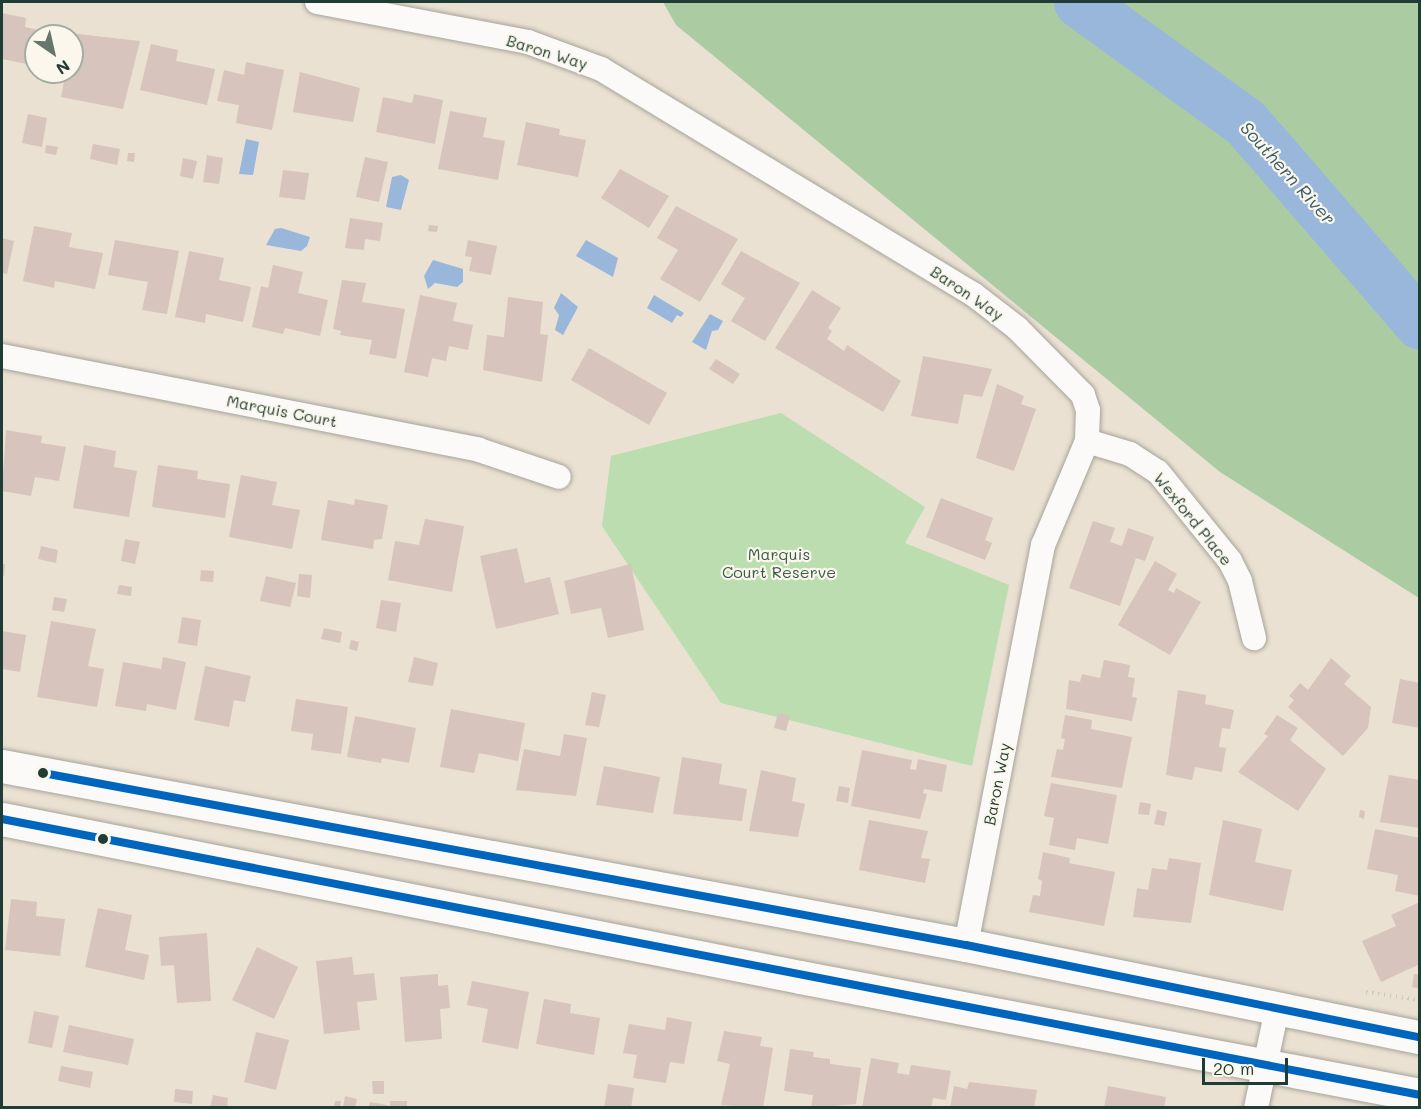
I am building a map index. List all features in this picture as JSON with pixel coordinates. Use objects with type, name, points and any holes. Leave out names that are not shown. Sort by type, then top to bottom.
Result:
[{"type":"main road","points":[[2,766],[966,945],[1419,1037]]},
{"type":"main road","points":[[2,819],[800,977],[1419,1095]]},
{"type":"street","name":"Baron Way","points":[[317,2],[528,42],[601,69],[973,294],[1017,328],[1083,395],[1088,410],[1087,441],[1043,545],[966,945]]},
{"type":"street","name":"Marquis Court","points":[[2,356],[479,450],[559,477]]},
{"type":"street","name":"Wexford Place","points":[[1087,441],[1130,454],[1158,472],[1230,561],[1240,581],[1254,638]]},
{"type":"street","points":[[1256,1107],[1277,1009]]},
{"type":"green space","points":[[663,2],[1419,2],[1419,598],[1220,472],[676,25]]},
{"type":"green space","name":"Marquis Court Reserve","points":[[781,413],[925,507],[905,543],[1009,585],[972,766],[721,703],[602,526],[611,456]]},
{"type":"water","points":[[246,139],[259,142],[253,175],[239,174]]},
{"type":"water","points":[[401,175],[409,180],[401,210],[386,207],[392,177]]},
{"type":"water","points":[[281,228],[310,237],[307,246],[301,251],[266,245],[275,229]]},
{"type":"water","points":[[586,240],[618,258],[613,277],[576,256]]},
{"type":"water","points":[[433,260],[463,269],[463,282],[457,287],[435,283],[428,289],[424,276]]},
{"type":"water","points":[[561,293],[578,307],[563,335],[555,330],[559,315],[554,308]]},
{"type":"water","points":[[654,295],[684,313],[681,317],[677,315],[672,323],[647,308]]},
{"type":"water","points":[[710,314],[723,321],[718,330],[712,331],[706,350],[692,342]]},
{"type":"building","points":[[2,13],[26,18],[24,64],[2,59]]},
{"type":"building","points":[[84,35],[140,41],[123,109],[61,97],[64,84],[84,84]]},
{"type":"building","points":[[151,44],[178,50],[176,61],[215,69],[207,105],[140,90]]},
{"type":"building","points":[[246,62],[284,70],[272,130],[236,123],[239,105],[217,101],[224,70],[244,75]]},
{"type":"building","points":[[300,72],[360,88],[353,122],[293,112]]},
{"type":"building","points":[[414,94],[443,100],[435,144],[376,132],[383,97],[412,103]]},
{"type":"building","points":[[450,111],[487,118],[483,137],[505,141],[498,180],[438,169]]},
{"type":"building","points":[[28,114],[47,118],[42,147],[22,143]]},
{"type":"building","points":[[526,122],[560,129],[559,135],[586,140],[578,177],[517,165]]},
{"type":"building","points":[[93,144],[120,149],[117,165],[90,159]]},
{"type":"building","points":[[46,145],[58,147],[56,155],[45,153]]},
{"type":"building","points":[[128,153],[135,153],[134,162],[127,161]]},
{"type":"building","points":[[207,155],[223,158],[219,184],[203,182]]},
{"type":"building","points":[[365,157],[388,162],[379,202],[356,197]]},
{"type":"building","points":[[183,158],[197,161],[193,179],[180,176]]},
{"type":"building","points":[[620,169],[669,196],[649,228],[601,198]]},
{"type":"building","points":[[283,170],[309,173],[305,200],[279,197]]},
{"type":"building","points":[[676,206],[738,239],[700,302],[660,279],[678,250],[657,238]]},
{"type":"building","points":[[350,218],[383,223],[380,241],[365,239],[364,250],[345,248]]},
{"type":"building","points":[[429,225],[438,226],[437,232],[428,231]]},
{"type":"building","points":[[34,226],[72,233],[69,247],[103,253],[95,289],[55,281],[54,288],[23,281]]},
{"type":"building","points":[[2,238],[14,241],[7,274],[2,273]]},
{"type":"building","points":[[115,240],[179,251],[167,314],[142,310],[148,282],[108,275]]},
{"type":"building","points":[[468,240],[497,246],[491,275],[469,271],[472,257],[465,256]]},
{"type":"building","points":[[189,251],[224,258],[219,280],[251,287],[243,322],[206,314],[205,323],[175,317]]},
{"type":"building","points":[[741,251],[800,283],[765,341],[731,321],[745,298],[721,284]]},
{"type":"building","points":[[273,265],[303,272],[298,293],[328,300],[320,336],[285,328],[283,334],[252,327],[261,286],[268,288]]},
{"type":"building","points":[[342,280],[366,283],[362,302],[405,309],[396,359],[369,354],[372,340],[340,335],[341,331],[333,329]]},
{"type":"building","points":[[812,290],[841,308],[828,328],[832,331],[827,339],[844,351],[847,345],[901,381],[883,412],[775,348]]},
{"type":"building","points":[[420,295],[457,303],[453,321],[473,325],[468,350],[449,346],[446,361],[432,358],[428,377],[404,372]]},
{"type":"building","points":[[508,297],[543,302],[540,334],[548,335],[542,382],[483,370],[487,335],[504,337]]},
{"type":"building","points":[[589,348],[667,393],[649,425],[571,380]]},
{"type":"building","points":[[923,356],[992,369],[982,397],[964,394],[958,424],[911,416]]},
{"type":"building","points":[[716,359],[740,374],[733,384],[709,369]]},
{"type":"building","points":[[997,384],[1024,396],[1021,404],[1036,409],[1014,471],[976,458]]},
{"type":"building","points":[[6,430],[42,436],[41,443],[66,447],[59,481],[35,477],[31,496],[2,491]]},
{"type":"building","points":[[84,445],[116,451],[114,467],[137,471],[129,517],[73,508]]},
{"type":"building","points":[[158,465],[198,471],[197,479],[230,484],[225,518],[152,507]]},
{"type":"building","points":[[241,475],[277,482],[272,505],[300,510],[292,549],[229,537]]},
{"type":"building","points":[[941,498],[993,518],[985,540],[992,543],[985,560],[926,537]]},
{"type":"building","points":[[355,499],[388,505],[382,539],[374,540],[373,549],[321,540],[328,500],[354,505]]},
{"type":"building","points":[[425,519],[464,526],[452,592],[388,580],[395,541],[419,545]]},
{"type":"building","points":[[1093,521],[1115,528],[1110,542],[1122,546],[1128,528],[1154,537],[1145,561],[1136,558],[1120,606],[1069,588]]},
{"type":"building","points":[[125,539],[140,542],[135,564],[121,561]]},
{"type":"building","points":[[41,546],[58,550],[56,563],[38,559]]},
{"type":"building","points":[[517,548],[525,583],[550,577],[559,614],[496,629],[480,556]]},
{"type":"building","points":[[1155,561],[1177,574],[1168,590],[1174,593],[1176,588],[1201,602],[1170,655],[1118,625]]},
{"type":"building","points":[[2,564],[5,564],[4,576],[2,576]]},
{"type":"building","points":[[631,564],[644,630],[608,638],[601,608],[571,614],[564,581]]},
{"type":"building","points":[[201,570],[214,571],[213,582],[200,581]]},
{"type":"building","points":[[299,574],[312,575],[310,598],[297,596]]},
{"type":"building","points":[[266,576],[296,583],[290,607],[260,601]]},
{"type":"building","points":[[119,585],[132,587],[131,596],[117,594]]},
{"type":"building","points":[[54,597],[67,599],[64,612],[52,610]]},
{"type":"building","points":[[381,600],[401,603],[396,632],[376,628]]},
{"type":"building","points":[[182,617],[201,620],[197,646],[178,643]]},
{"type":"building","points":[[51,621],[96,629],[88,666],[104,669],[97,707],[37,697]]},
{"type":"building","points":[[324,628],[342,632],[340,643],[321,639]]},
{"type":"building","points":[[2,631],[26,635],[20,672],[2,669]]},
{"type":"building","points":[[351,640],[359,642],[357,651],[349,649]]},
{"type":"building","points":[[163,657],[186,662],[176,710],[147,704],[146,711],[115,706],[123,662],[161,669]]},
{"type":"building","points":[[414,657],[438,663],[433,686],[408,682]]},
{"type":"building","points":[[1331,658],[1351,676],[1344,684],[1371,707],[1368,728],[1343,756],[1288,707],[1294,700],[1289,696],[1300,683],[1308,690]]},
{"type":"building","points":[[1104,660],[1130,665],[1128,677],[1135,678],[1132,697],[1137,698],[1132,721],[1066,709],[1069,680],[1080,682],[1082,674],[1100,678]]},
{"type":"building","points":[[205,666],[251,676],[245,702],[234,700],[229,727],[194,720]]},
{"type":"building","points":[[1400,679],[1420,683],[1420,728],[1392,723]]},
{"type":"building","points":[[1178,690],[1206,695],[1205,704],[1234,710],[1230,729],[1222,728],[1219,747],[1226,748],[1222,772],[1195,767],[1192,780],[1166,775]]},
{"type":"building","points":[[592,692],[606,695],[599,727],[585,725]]},
{"type":"building","points":[[296,699],[348,707],[341,754],[311,750],[313,734],[291,731]]},
{"type":"building","points":[[451,709],[525,723],[518,761],[479,753],[474,773],[440,767]]},
{"type":"building","points":[[778,713],[790,716],[786,731],[774,728]]},
{"type":"building","points":[[1065,715],[1092,720],[1091,729],[1132,737],[1122,788],[1051,777],[1057,749],[1063,750],[1065,739],[1061,738]]},
{"type":"building","points":[[1277,715],[1298,728],[1290,740],[1326,769],[1298,811],[1238,772],[1268,736],[1264,734]]},
{"type":"building","points":[[355,716],[416,728],[409,763],[382,758],[381,763],[347,757]]},
{"type":"building","points":[[564,734],[587,738],[576,796],[516,790],[524,749],[560,756]]},
{"type":"building","points":[[862,750],[912,760],[910,769],[916,770],[918,759],[947,765],[942,792],[924,789],[923,793],[927,794],[920,819],[851,806]]},
{"type":"building","points":[[682,757],[722,764],[719,784],[747,789],[742,821],[673,814]]},
{"type":"building","points":[[604,766],[660,777],[653,813],[596,805]]},
{"type":"building","points":[[761,770],[796,778],[792,801],[805,804],[798,837],[749,831]]},
{"type":"building","points":[[1389,775],[1420,780],[1420,828],[1380,822]]},
{"type":"building","points":[[1051,783],[1117,795],[1108,844],[1077,838],[1075,850],[1049,845],[1054,818],[1044,816]]},
{"type":"building","points":[[839,786],[850,788],[848,803],[836,801]]},
{"type":"building","points":[[1140,802],[1151,804],[1149,815],[1138,814]]},
{"type":"building","points":[[1157,810],[1167,812],[1164,826],[1154,824]]},
{"type":"building","points":[[1360,810],[1365,811],[1364,819],[1359,817]]},
{"type":"building","points":[[869,820],[928,831],[921,858],[930,859],[925,883],[859,870]]},
{"type":"building","points":[[1223,820],[1262,829],[1255,862],[1292,870],[1283,911],[1209,895]]},
{"type":"building","points":[[1375,829],[1420,838],[1420,896],[1395,891],[1398,875],[1367,869]]},
{"type":"building","points":[[1043,852],[1070,858],[1069,863],[1115,872],[1104,926],[1029,912],[1033,895],[1040,896],[1042,881],[1038,879]]},
{"type":"building","points":[[1169,858],[1201,863],[1191,923],[1133,917],[1137,888],[1148,890],[1152,868],[1167,870]]},
{"type":"building","points":[[11,899],[37,902],[36,916],[65,919],[60,956],[5,950]]},
{"type":"building","points":[[1420,902],[1420,964],[1381,982],[1362,941],[1396,926],[1391,915]]},
{"type":"building","points":[[98,908],[132,915],[125,950],[149,955],[144,980],[85,967]]},
{"type":"building","points":[[207,933],[211,1001],[177,1003],[174,965],[161,966],[159,937]]},
{"type":"building","points":[[257,947],[298,967],[274,1019],[232,1000]]},
{"type":"building","points":[[352,957],[354,975],[374,973],[377,1000],[357,1002],[360,1030],[324,1034],[316,961]]},
{"type":"building","points":[[438,974],[438,986],[448,985],[450,1008],[440,1009],[442,1039],[405,1042],[400,977]]},
{"type":"building","points":[[1414,974],[1420,975],[1420,989],[1412,987]]},
{"type":"building","points":[[472,981],[529,992],[518,1049],[482,1042],[488,1009],[467,1005]]},
{"type":"building","points":[[544,999],[571,1004],[570,1013],[600,1018],[594,1055],[536,1044]]},
{"type":"building","points":[[34,1011],[59,1016],[52,1048],[28,1043]]},
{"type":"building","points":[[667,1017],[692,1022],[684,1064],[670,1062],[666,1083],[633,1078],[637,1055],[623,1053],[629,1024],[665,1030]]},
{"type":"building","points":[[69,1025],[134,1039],[128,1065],[63,1052]]},
{"type":"building","points":[[724,1031],[762,1037],[760,1046],[773,1048],[763,1108],[721,1105],[730,1064],[717,1061]]},
{"type":"building","points":[[256,1032],[289,1040],[276,1090],[244,1082]]},
{"type":"building","points":[[790,1049],[814,1052],[813,1057],[830,1059],[830,1064],[861,1068],[856,1104],[811,1108],[813,1095],[784,1091]]},
{"type":"building","points":[[871,1058],[899,1063],[897,1073],[909,1075],[911,1065],[951,1071],[946,1100],[933,1098],[931,1108],[862,1108]]},
{"type":"building","points":[[61,1066],[93,1072],[90,1088],[58,1081]]},
{"type":"building","points":[[372,1081],[384,1081],[384,1094],[373,1094]]},
{"type":"building","points":[[969,1082],[1037,1090],[1034,1108],[950,1108],[954,1086],[967,1089]]},
{"type":"building","points":[[608,1084],[634,1088],[631,1108],[604,1108]]},
{"type":"building","points":[[1108,1086],[1166,1097],[1164,1108],[1104,1108]]},
{"type":"building","points":[[175,1089],[193,1091],[192,1104],[174,1102]]},
{"type":"building","points":[[213,1095],[228,1098],[227,1108],[210,1108]]},
{"type":"building","points":[[345,1096],[357,1099],[355,1108],[343,1108]]},
{"type":"building","points":[[335,1101],[341,1101],[340,1108],[334,1107]]},
{"type":"building","points":[[390,1101],[407,1101],[407,1108],[390,1108]]},
{"type":"building","points":[[370,1102],[387,1105],[387,1108],[368,1108]]},
{"type":"waterway","name":"Southern River","points":[[1079,2],[1245,122],[1420,324]]},
{"type":"transit line","points":[[43,773],[966,945],[1420,1037]]},
{"type":"transit line","points":[[2,819],[1420,1095]]}]
